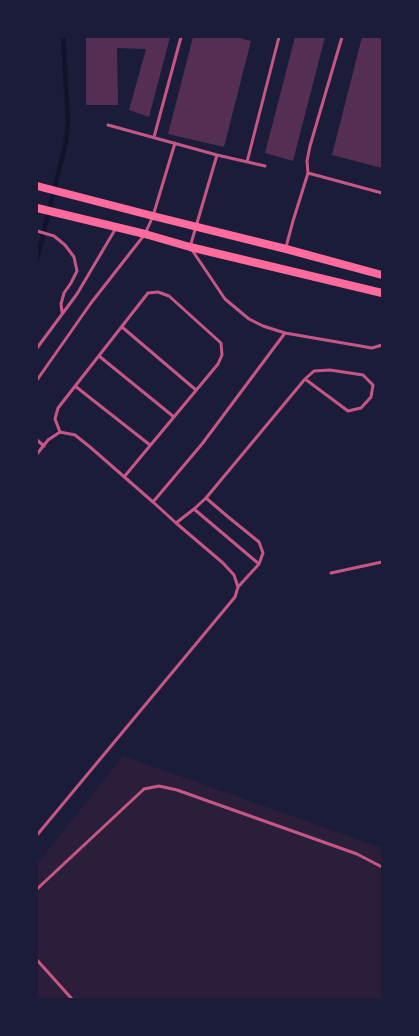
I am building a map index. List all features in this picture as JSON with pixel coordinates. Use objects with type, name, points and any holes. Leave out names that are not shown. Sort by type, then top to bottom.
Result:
[{"type":"main road","points":[[41,187],[382,275]]},
{"type":"main road","points":[[38,208],[145,234],[190,247],[382,293]]},
{"type":"lane","points":[[154,137],[181,37]]},
{"type":"lane","points":[[247,162],[279,37]]},
{"type":"lane","points":[[286,249],[308,173],[307,161],[310,146],[342,37]]},
{"type":"lane","points":[[108,125],[265,166]]},
{"type":"lane","points":[[37,380],[91,303],[145,234],[153,216],[175,143]]},
{"type":"lane","points":[[217,154],[190,247],[225,299],[248,319],[263,326],[285,333],[372,348],[382,345]]},
{"type":"lane","points":[[308,173],[382,193]]},
{"type":"lane","points":[[37,348],[77,294],[116,227]]},
{"type":"lane","points":[[37,231],[54,236],[65,245],[74,258],[77,271],[64,293],[61,304],[63,313]]},
{"type":"lane","points":[[60,432],[55,418],[58,408],[148,294],[158,292],[169,296],[221,343],[222,355],[218,364],[124,477]]},
{"type":"lane","points":[[122,327],[196,390]]},
{"type":"lane","points":[[153,502],[202,444],[285,333]]},
{"type":"lane","points":[[99,356],[174,417]]},
{"type":"lane","points":[[176,523],[194,510],[206,498],[305,379],[314,371],[330,370],[363,375],[374,384],[371,397],[361,408],[348,411],[305,379]]},
{"type":"lane","points":[[75,386],[150,445]]},
{"type":"lane","points":[[37,454],[48,440],[60,432],[75,435],[223,563],[234,575],[238,588]]},
{"type":"lane","points":[[37,440],[44,446]]},
{"type":"lane","points":[[37,835],[228,606],[235,597],[238,588],[259,564],[263,553],[259,542],[206,498]]},
{"type":"lane","points":[[194,510],[259,564]]},
{"type":"lane","points":[[331,574],[382,562]]},
{"type":"lane","points":[[37,889],[144,789],[159,786],[177,790],[357,854],[382,867]]},
{"type":"lane","points":[[37,960],[72,999]]},
{"type":"shaded area","points":[[123,756],[382,848],[382,999],[37,999],[37,864]]},
{"type":"building","points":[[86,37],[170,37],[149,117],[129,110],[146,49],[117,48],[118,105],[86,105]]},
{"type":"building","points":[[193,37],[236,37],[251,41],[224,147],[168,134]]},
{"type":"building","points":[[295,37],[325,37],[293,161],[265,153]]},
{"type":"building","points":[[362,37],[382,37],[382,168],[332,155]]},
{"type":"waterway","points":[[37,259],[66,142],[68,121],[63,37]]}]
